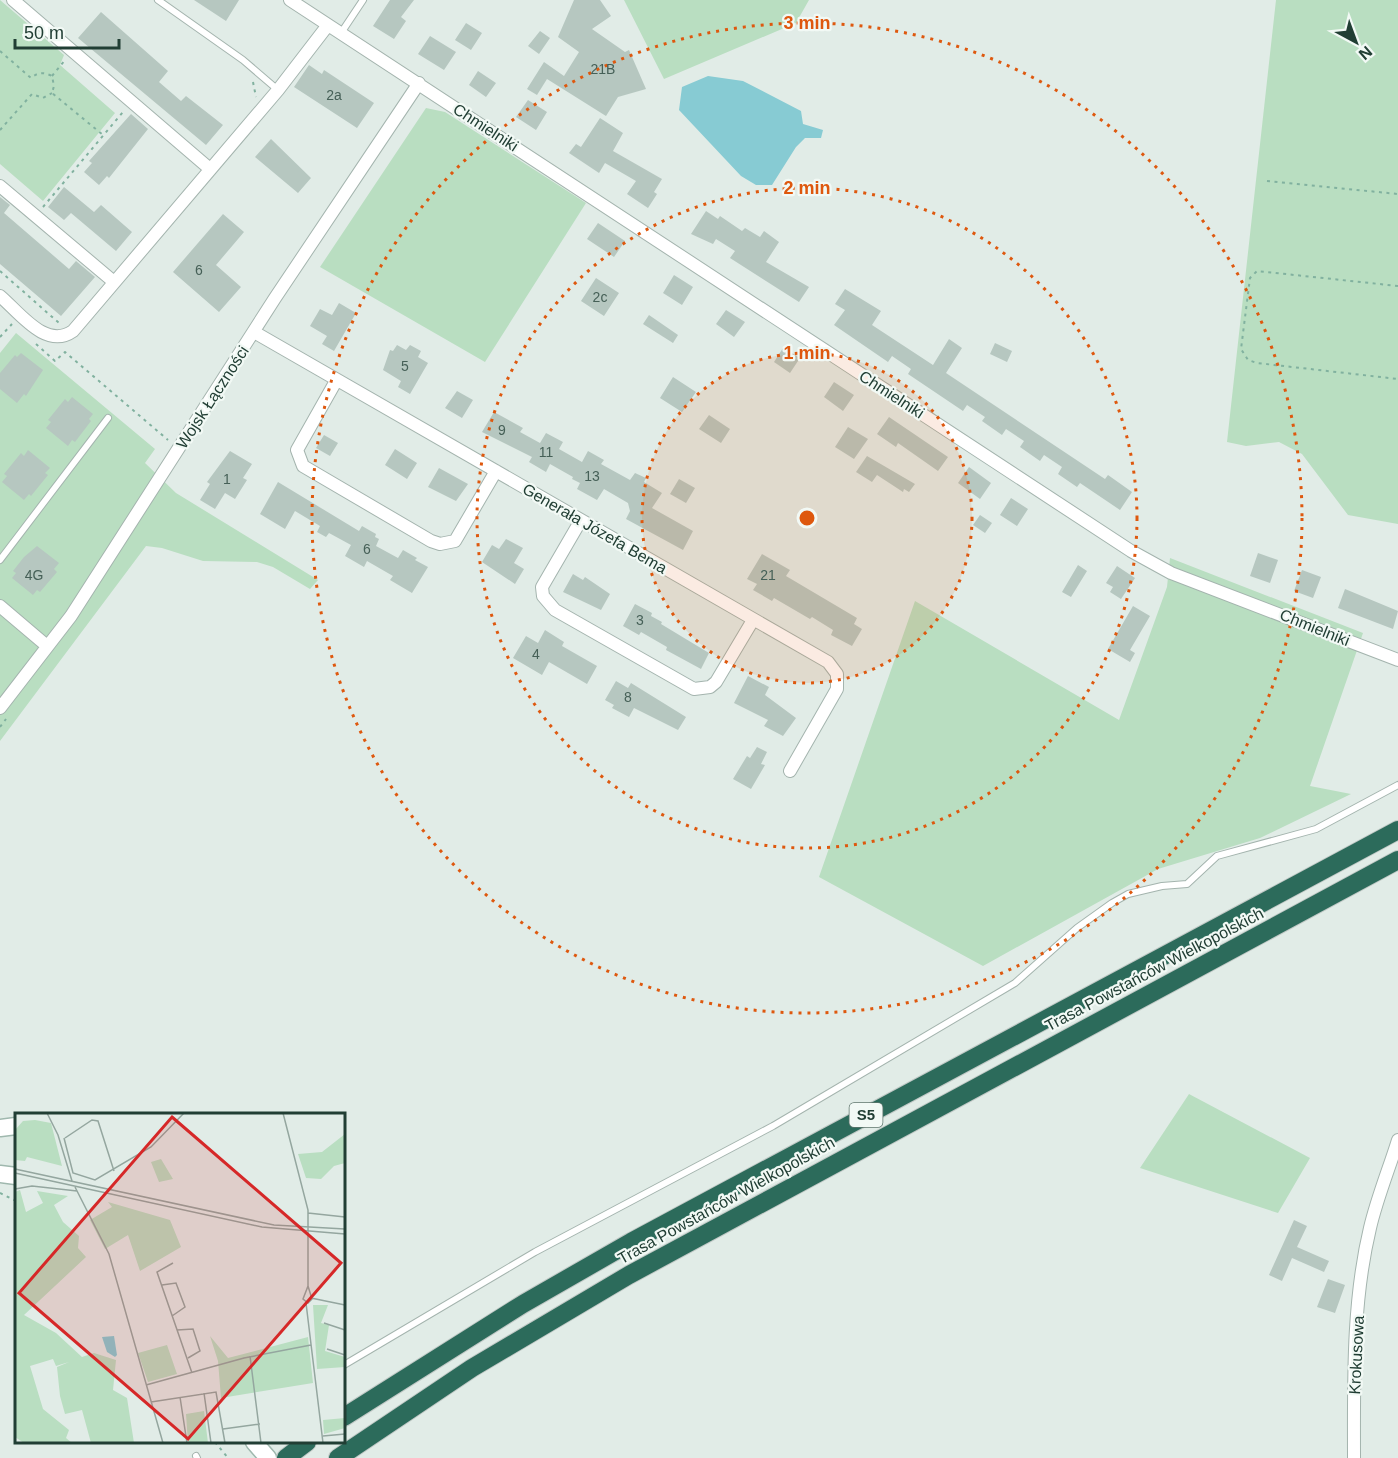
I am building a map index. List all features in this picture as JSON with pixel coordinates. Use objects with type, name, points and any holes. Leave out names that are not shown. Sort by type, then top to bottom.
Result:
[{"type":"highway","name":"Trasa Powstańców Wielkopolskich","points":[[345,1416],[513,1310],[632,1242],[1398,830]]},
{"type":"highway","name":"Trasa Powstańców Wielkopolskich","points":[[338,1458],[472,1368],[629,1275],[1398,860]]},
{"type":"highway","points":[[286,1458],[306,1443]]},
{"type":"main road","points":[[0,1128],[15,1126]]},
{"type":"main road","points":[[255,1443],[268,1458]]},
{"type":"street","points":[[13,0],[210,169]]},
{"type":"street","name":"Chmielniki","points":[[290,0],[1131,552],[1171,573],[1398,660]]},
{"type":"street","points":[[0,296],[41,332],[52,338],[63,338],[73,331],[278,90],[327,25]]},
{"type":"street","name":"Wojsk Łączności","points":[[0,708],[70,616],[419,83]]},
{"type":"street","points":[[0,186],[114,282]]},
{"type":"street","name":"Generała Józefa Bema","points":[[254,332],[828,662],[837,674],[837,689],[790,771]]},
{"type":"street","points":[[336,381],[297,450],[303,466],[431,541],[440,544],[455,541],[496,471]]},
{"type":"street","points":[[581,520],[542,587],[543,596],[555,610],[694,690],[710,687],[716,682],[753,620]]},
{"type":"street","points":[[0,606],[47,646]]},
{"type":"street","name":"Krokusowa","points":[[1354,1458],[1354,1378],[1365,1252],[1370,1227],[1398,1140]]},
{"type":"lane","points":[[158,0],[243,60],[278,90]]},
{"type":"lane","points":[[341,33],[363,0]]},
{"type":"lane","points":[[0,560],[108,418]]},
{"type":"lane","points":[[345,1364],[535,1252],[773,1126],[1015,983],[1077,928],[1120,899],[1162,886],[1187,884],[1217,856],[1317,829],[1398,785]]},
{"type":"path","points":[[0,51],[31,78],[37,73],[45,72],[52,76],[54,86],[52,93],[43,98],[32,94],[0,130]]},
{"type":"path","points":[[52,76],[72,51]]},
{"type":"path","points":[[252,80],[256,92],[254,103]]},
{"type":"path","points":[[52,93],[103,135]]},
{"type":"path","points":[[47,215],[41,209],[131,102]]},
{"type":"path","points":[[1267,181],[1398,194]]},
{"type":"path","points":[[0,271],[63,326]]},
{"type":"path","points":[[1398,286],[1257,271],[1250,278],[1241,349],[1248,360],[1257,363],[1398,379]]},
{"type":"path","points":[[6,318],[20,331]]},
{"type":"path","points":[[0,337],[10,326]]},
{"type":"path","points":[[29,338],[56,361],[65,352],[170,441]]},
{"type":"path","points":[[0,1193],[15,1200]]},
{"type":"path","points":[[216,1443],[228,1458]]},
{"type":"green space","points":[[0,0],[64,55],[60,65],[115,113],[43,201],[0,164]]},
{"type":"green space","points":[[624,0],[809,0],[796,23],[664,79]]},
{"type":"green space","points":[[1276,0],[1398,0],[1398,524],[1348,515],[1302,454],[1279,442],[1246,446],[1227,442]]},
{"type":"green space","points":[[426,108],[445,112],[586,203],[485,362],[320,267]]},
{"type":"green space","points":[[16,333],[155,449],[145,463],[176,493],[318,580],[310,589],[273,567],[257,562],[203,561],[162,548],[146,546],[0,741],[0,353]]},
{"type":"green space","points":[[1170,558],[1363,633],[1310,786],[1351,794],[1260,838],[1158,869],[983,966],[819,877],[915,601],[1119,720],[1167,587]]},
{"type":"green space","points":[[1189,1094],[1310,1158],[1278,1213],[1140,1168]]},
{"type":"water","points":[[708,76],[743,81],[801,111],[803,124],[823,130],[821,138],[805,138],[796,147],[772,185],[756,185],[741,176],[679,110],[682,87]]},
{"type":"building","points":[[194,0],[239,0],[226,21]]},
{"type":"building","points":[[390,0],[414,0],[401,17],[406,21],[394,39],[373,26]]},
{"type":"building","points":[[574,0],[600,0],[611,16],[592,29],[625,52],[629,50],[646,89],[618,97],[606,116],[547,79],[537,95],[527,89],[544,62],[564,76],[579,52],[558,37]]},
{"type":"building","points":[[101,12],[168,71],[159,82],[181,101],[186,96],[223,125],[206,145],[78,38]]},
{"type":"building","points":[[466,23],[482,33],[471,50],[455,40]]},
{"type":"building","points":[[540,31],[550,38],[539,54],[528,46]]},
{"type":"building","points":[[430,36],[456,52],[444,70],[418,54]]},
{"type":"building","points":[[309,65],[322,74],[324,70],[374,103],[357,128],[294,87]]},
{"type":"building","points":[[478,71],[496,83],[486,97],[469,85]]},
{"type":"building","points":[[528,100],[547,112],[536,130],[516,117]]},
{"type":"building","points":[[131,114],[148,129],[109,178],[107,176],[99,185],[84,172],[92,163],[89,161]]},
{"type":"building","points":[[600,118],[623,133],[613,151],[662,179],[654,192],[657,194],[648,208],[627,194],[636,181],[605,163],[599,173],[569,153],[576,144],[581,147]]},
{"type":"building","points":[[271,139],[311,178],[298,193],[255,157]]},
{"type":"building","points":[[64,187],[94,212],[101,205],[132,232],[116,251],[71,213],[64,220],[48,207]]},
{"type":"building","points":[[0,197],[10,205],[4,213],[69,269],[76,261],[95,277],[61,316],[0,264]]},
{"type":"building","points":[[706,211],[718,219],[720,216],[742,231],[745,228],[760,237],[764,231],[779,242],[766,262],[809,287],[799,302],[730,258],[735,251],[716,239],[713,244],[691,234]]},
{"type":"building","points":[[223,214],[244,232],[216,265],[241,287],[219,312],[173,272]]},
{"type":"building","points":[[598,223],[625,241],[614,257],[587,239]]},
{"type":"building","points":[[674,275],[693,287],[682,305],[663,293]]},
{"type":"building","points":[[596,278],[619,293],[604,316],[581,301]]},
{"type":"building","points":[[845,289],[881,311],[872,325],[933,365],[949,339],[962,348],[946,373],[1105,479],[1108,475],[1132,492],[1120,510],[1080,483],[1077,487],[1058,474],[1062,467],[1044,455],[1040,461],[1020,447],[1024,441],[1006,429],[1002,435],[982,421],[985,417],[967,405],[963,411],[908,374],[911,369],[892,356],[888,362],[834,325],[845,310],[835,304]]},
{"type":"building","points":[[339,303],[356,313],[334,351],[322,344],[327,336],[310,326],[320,309],[332,315]]},
{"type":"building","points":[[726,310],[745,322],[734,337],[716,324]]},
{"type":"building","points":[[649,315],[678,335],[673,343],[643,324]]},
{"type":"building","points":[[995,343],[1012,351],[1007,362],[990,354]]},
{"type":"building","points":[[397,345],[406,350],[410,345],[421,351],[418,357],[428,363],[410,394],[398,387],[401,381],[383,370],[390,350],[393,351]]},
{"type":"building","points":[[783,348],[800,358],[790,373],[774,362]]},
{"type":"building","points":[[21,353],[43,370],[26,396],[24,394],[17,403],[0,389],[0,373],[15,355],[17,357]]},
{"type":"building","points":[[673,377],[696,392],[682,412],[660,398]]},
{"type":"building","points":[[834,382],[854,395],[843,411],[824,397]]},
{"type":"building","points":[[457,391],[473,400],[462,418],[445,408]]},
{"type":"building","points":[[72,397],[93,414],[89,419],[91,421],[75,442],[72,440],[68,446],[46,428],[51,422],[48,420],[65,399],[68,402]]},
{"type":"building","points":[[494,412],[523,428],[520,432],[540,443],[546,433],[563,442],[559,449],[582,462],[588,451],[604,460],[601,464],[630,480],[635,473],[646,478],[644,482],[662,493],[652,508],[693,531],[683,550],[626,519],[630,511],[628,503],[604,489],[597,500],[577,489],[580,483],[572,479],[573,477],[550,464],[546,472],[529,462],[532,457],[482,432]]},
{"type":"building","points":[[709,415],[730,429],[721,443],[699,429]]},
{"type":"building","points":[[889,417],[948,457],[938,471],[898,443],[896,447],[877,434]]},
{"type":"building","points":[[848,427],[868,439],[854,459],[835,447]]},
{"type":"building","points":[[324,435],[338,443],[330,456],[316,448]]},
{"type":"building","points":[[395,449],[417,463],[407,479],[385,465]]},
{"type":"building","points":[[28,450],[50,468],[45,473],[48,475],[31,496],[29,494],[24,500],[2,482],[7,476],[4,474],[21,453],[24,456]]},
{"type":"building","points":[[230,451],[252,464],[243,478],[247,480],[235,499],[225,493],[215,509],[200,500],[210,484],[207,482]]},
{"type":"building","points":[[867,456],[915,484],[909,492],[904,489],[903,492],[877,475],[872,482],[856,472]]},
{"type":"building","points":[[969,467],[991,483],[980,499],[958,483]]},
{"type":"building","points":[[439,468],[468,484],[456,501],[428,487]]},
{"type":"building","points":[[679,479],[695,488],[686,503],[670,494]]},
{"type":"building","points":[[278,482],[359,531],[362,526],[376,534],[375,537],[379,539],[376,546],[398,558],[403,550],[428,567],[412,593],[390,580],[393,576],[367,561],[364,567],[345,556],[351,545],[329,533],[326,537],[317,532],[320,526],[295,511],[285,529],[260,514]]},
{"type":"building","points":[[1011,498],[1028,509],[1017,526],[1000,515]]},
{"type":"building","points":[[980,515],[992,523],[985,533],[973,525]]},
{"type":"building","points":[[506,539],[523,548],[514,563],[524,569],[515,584],[482,562],[492,545],[499,549]]},
{"type":"building","points":[[37,546],[59,563],[54,569],[57,572],[40,592],[37,590],[33,595],[12,578],[16,573],[13,571]]},
{"type":"building","points":[[1258,553],[1278,560],[1270,583],[1250,576]]},
{"type":"building","points":[[762,554],[790,570],[786,576],[857,618],[854,624],[862,629],[852,646],[831,635],[833,630],[812,617],[810,619],[774,598],[772,601],[753,590],[757,584],[747,579]]},
{"type":"building","points":[[1078,565],[1087,571],[1071,597],[1062,592]]},
{"type":"building","points":[[1117,566],[1135,578],[1121,599],[1110,592],[1113,587],[1106,583]]},
{"type":"building","points":[[1302,570],[1321,577],[1313,598],[1294,591]]},
{"type":"building","points":[[573,574],[583,580],[585,577],[610,594],[601,610],[563,592]]},
{"type":"building","points":[[1345,589],[1398,611],[1393,629],[1338,608]]},
{"type":"building","points":[[635,604],[652,613],[651,616],[662,622],[661,624],[709,653],[701,669],[666,650],[667,647],[641,632],[639,635],[623,626]]},
{"type":"building","points":[[1133,606],[1150,616],[1130,650],[1135,653],[1130,662],[1108,649]]},
{"type":"building","points":[[545,630],[564,642],[562,646],[597,666],[587,684],[549,662],[542,675],[513,658],[526,636],[538,643]]},
{"type":"building","points":[[748,676],[769,687],[765,695],[796,718],[783,736],[764,726],[768,720],[734,703]]},
{"type":"building","points":[[616,681],[628,688],[631,683],[686,717],[678,730],[634,708],[629,717],[612,708],[614,705],[605,700]]},
{"type":"building","points":[[757,747],[767,752],[761,764],[765,765],[751,789],[733,779],[747,756],[750,758]]},
{"type":"building","points":[[1294,1220],[1307,1226],[1297,1247],[1329,1261],[1324,1272],[1292,1258],[1282,1281],[1269,1275]]},
{"type":"building","points":[[1328,1279],[1345,1285],[1335,1313],[1317,1307]]}]
